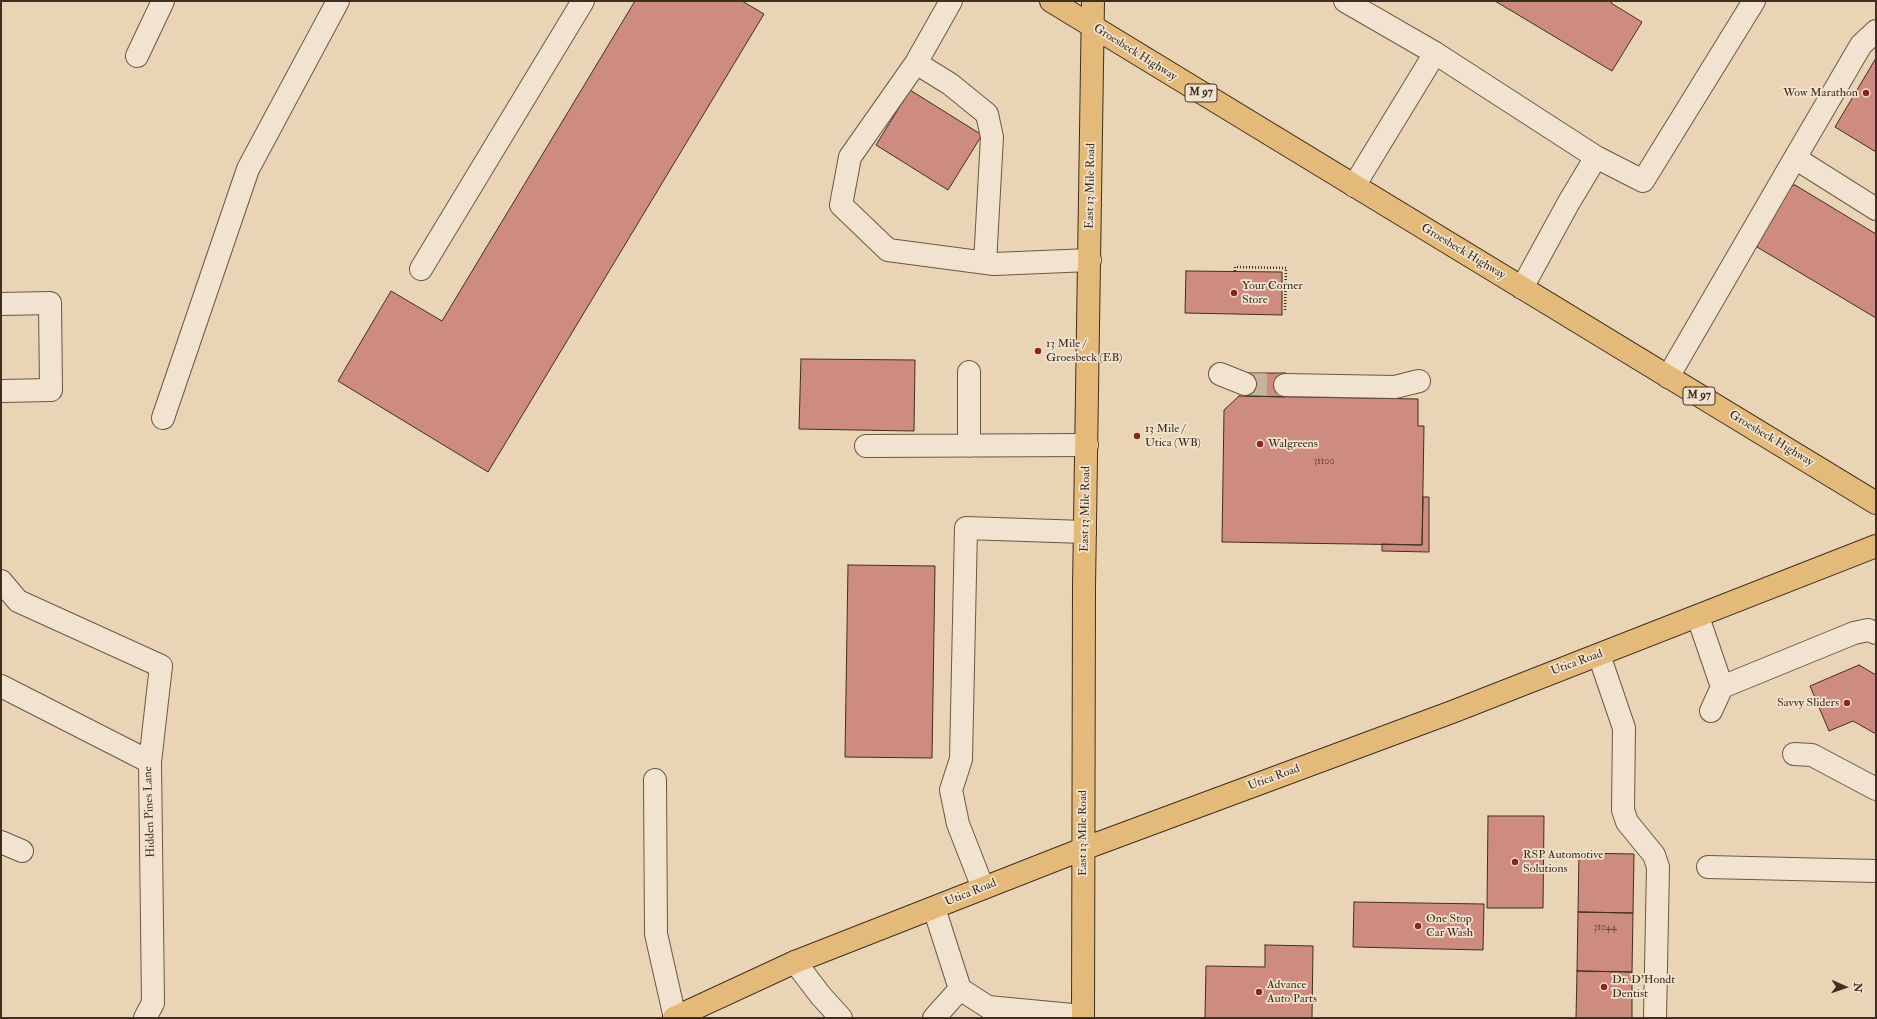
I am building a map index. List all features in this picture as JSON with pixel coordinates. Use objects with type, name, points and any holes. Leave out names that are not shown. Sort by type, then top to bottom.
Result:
[{"type":"main road","name":"Groesbeck Highway","points":[[1051,1],[1876,502]]},
{"type":"main road","name":"East 13 Mile Road","points":[[1083,1017],[1085,532],[1093,1]]},
{"type":"main road","name":"Utica Road","points":[[675,1018],[795,962],[983,888],[1083,849],[1445,715],[1876,546]]},
{"type":"street","points":[[137,56],[164,1]]},
{"type":"street","points":[[163,418],[248,169],[338,1]]},
{"type":"street","points":[[421,268],[515,110],[583,1]]},
{"type":"street","points":[[951,1],[916,63],[850,157],[841,205],[888,250],[994,264],[1090,260]]},
{"type":"street","points":[[1345,1],[1435,53],[1596,158],[1643,181],[1754,1]]},
{"type":"street","points":[[1668,377],[1861,45],[1876,31]]},
{"type":"street","points":[[1354,186],[1435,53]]},
{"type":"street","points":[[916,63],[950,84],[987,114],[992,137],[985,263]]},
{"type":"street","points":[[1522,288],[1569,202],[1596,158]]},
{"type":"street","points":[[1795,158],[1876,209]]},
{"type":"street","points":[[1,304],[50,303],[51,390],[1,391]]},
{"type":"street","points":[[969,372],[969,446]]},
{"type":"street","points":[[1220,374],[1245,384]]},
{"type":"street","points":[[1285,385],[1395,387],[1419,381]]},
{"type":"street","points":[[866,446],[1087,445]]},
{"type":"street","points":[[983,888],[958,824],[951,790],[961,759],[966,528],[1085,532]]},
{"type":"street","points":[[1,581],[18,601],[161,666],[150,762]]},
{"type":"street","points":[[1698,617],[1722,687]]},
{"type":"street","points":[[1711,711],[1722,687],[1854,633],[1868,630],[1876,633]]},
{"type":"street","points":[[1599,655],[1624,728],[1625,742],[1622,810],[1627,822],[1654,855],[1658,867],[1655,1018]]},
{"type":"street","name":"Hidden Pines Lane","points":[[1,686],[150,762],[154,1013]]},
{"type":"street","points":[[1794,754],[1812,755],[1876,789]]},
{"type":"street","points":[[655,780],[656,934],[675,1018]]},
{"type":"street","points":[[1,842],[22,851]]},
{"type":"street","points":[[1708,867],[1876,871]]},
{"type":"street","points":[[934,908],[960,989],[986,1012],[1083,1017]]},
{"type":"street","points":[[795,962],[820,996],[841,1018]]},
{"type":"street","points":[[934,1018],[960,989]]},
{"type":"path","points":[[1235,271],[1235,267],[1286,268],[1285,312]]},
{"type":"building","points":[[635,1],[742,1],[764,14],[488,472],[338,381],[391,291],[442,321]]},
{"type":"building","points":[[1495,1],[1612,1],[1611,3],[1642,22],[1612,71]]},
{"type":"building","name":"Wow Marathon","points":[[1876,58],[1876,152],[1835,127]]},
{"type":"building","points":[[910,90],[982,135],[948,190],[876,145]]},
{"type":"building","points":[[1795,185],[1876,234],[1876,318],[1757,247],[1755,239],[1787,186]]},
{"type":"building","name":"Your Corner Store","points":[[1186,271],[1282,272],[1282,315],[1185,313]]},
{"type":"building","points":[[801,359],[915,360],[914,431],[799,429]]},
{"type":"building","points":[[1246,373],[1286,373],[1285,397],[1245,396]]},
{"type":"building","name":"Walgreens","points":[[1239,396],[1418,399],[1418,426],[1424,426],[1422,545],[1222,542],[1224,410]]},
{"type":"building","points":[[1423,497],[1429,497],[1429,552],[1382,551],[1382,544],[1422,545]]},
{"type":"building","points":[[848,565],[935,566],[932,758],[845,757]]},
{"type":"building","name":"Savvy Sliders","points":[[1859,665],[1876,675],[1876,734],[1853,721],[1829,731],[1810,686]]},
{"type":"building","name":"RSP Automotive Solutions","points":[[1488,816],[1544,816],[1543,908],[1487,908]]},
{"type":"building","points":[[1579,853],[1634,854],[1633,913],[1578,912]]},
{"type":"building","name":"One Stop Car Wash","points":[[1354,902],[1484,904],[1483,950],[1353,947]]},
{"type":"building","points":[[1578,912],[1633,913],[1632,972],[1577,971]]},
{"type":"building","name":"Advance Auto Parts","points":[[1265,945],[1313,946],[1312,1018],[1205,1018],[1206,966],[1265,967]]},
{"type":"building","name":"Dr. D'Hondt Dentist","points":[[1577,971],[1632,972],[1632,1018],[1576,1018]]},
{"type":"tunnel","points":[[1245,384],[1285,385]]},
{"type":"place","name":"Wow Marathon","points":[[1866,93]]},
{"type":"place","name":"Your Corner Store","points":[[1234,293]]},
{"type":"place","name":"13 Mile / Groesbeck (EB)","points":[[1038,351]]},
{"type":"place","name":"13 Mile / Utica (WB)","points":[[1137,436]]},
{"type":"place","name":"Walgreens","points":[[1260,444]]},
{"type":"place","name":"Savvy Sliders","points":[[1847,703]]},
{"type":"place","name":"RSP Automotive Solutions","points":[[1515,862]]},
{"type":"place","name":"One Stop Car Wash","points":[[1418,926]]},
{"type":"place","name":"Dr. D'Hondt Dentist","points":[[1604,987]]},
{"type":"place","name":"Advance Auto Parts","points":[[1259,992]]}]
